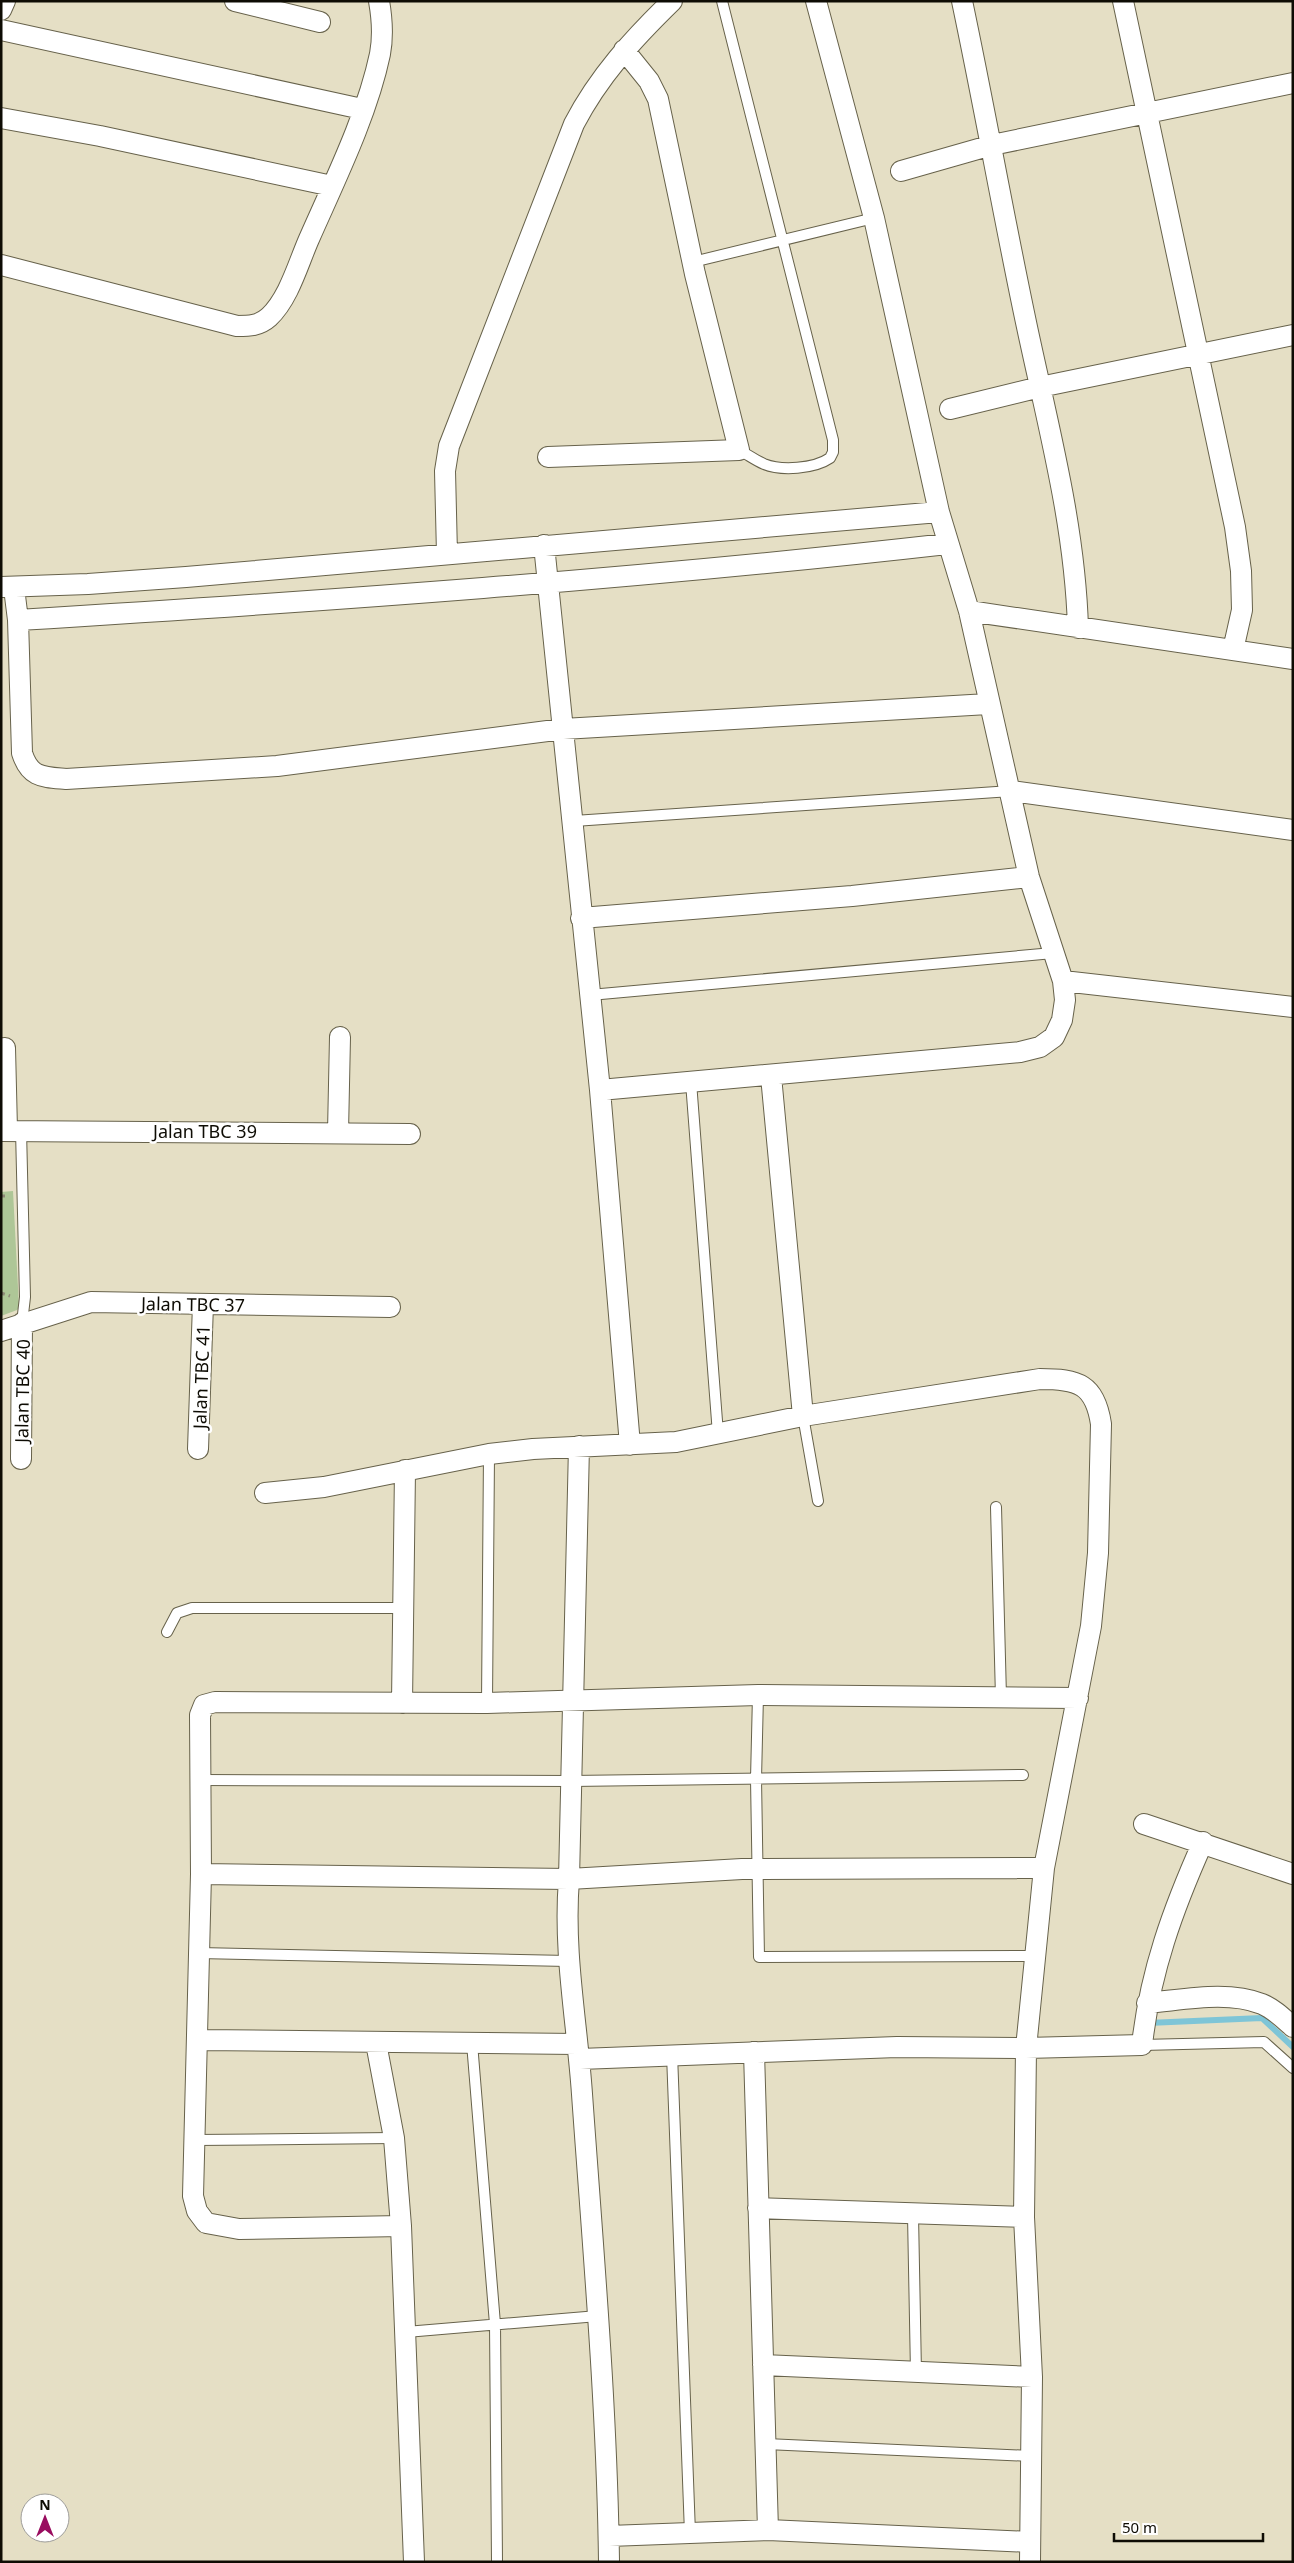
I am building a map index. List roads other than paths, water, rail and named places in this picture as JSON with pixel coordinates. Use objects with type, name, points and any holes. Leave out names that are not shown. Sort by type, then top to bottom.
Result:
[{"type":"street","points":[[1,10],[5,1]]},
{"type":"street","points":[[235,1],[320,22]]},
{"type":"street","points":[[1,265],[237,326],[254,326],[268,318],[285,294],[332,186],[362,109],[380,54],[382,18],[379,1]]},
{"type":"street","points":[[447,554],[445,471],[449,446],[574,124],[602,76],[624,50],[672,1]]},
{"type":"street","points":[[600,1090],[1020,1052],[1040,1047],[1054,1036],[1062,1020],[1065,1000],[1063,982],[1029,877],[1011,790],[988,704],[969,611],[947,544],[939,512],[874,218],[816,1]]},
{"type":"street","points":[[962,1],[992,144],[1012,257],[1069,531],[1076,581],[1078,628]]},
{"type":"street","points":[[1124,1],[1235,527],[1241,570],[1242,610],[1233,650]]},
{"type":"street","points":[[1,30],[362,109]]},
{"type":"street","points":[[548,457],[739,450],[693,262],[658,99],[649,81],[624,50]]},
{"type":"street","points":[[902,170],[992,144],[1293,82]]},
{"type":"street","points":[[1,118],[100,136],[332,186]]},
{"type":"street","points":[[950,409],[1040,386],[1293,335]]},
{"type":"street","points":[[939,512],[205,576],[8,588],[18,620],[22,753],[26,766],[35,774],[66,779],[277,766],[563,728],[988,704]]},
{"type":"street","points":[[18,620],[257,605],[776,563],[947,544]]},
{"type":"street","points":[[544,545],[574,820],[581,918],[600,1090],[630,1445]]},
{"type":"street","points":[[969,611],[1293,660]]},
{"type":"street","points":[[1011,790],[1293,830]]},
{"type":"street","points":[[581,918],[852,896],[1029,877]]},
{"type":"street","points":[[1063,982],[1293,1007]]},
{"type":"street","points":[[338,1132],[340,1038]]},
{"type":"street","points":[[5,1048],[10,1130]]},
{"type":"street","points":[[771,1076],[803,1416]]},
{"type":"street","name":"Jalan TBC 39","points":[[10,1130],[410,1134]]},
{"type":"street","name":"Jalan TBC 37","points":[[1,1331],[91,1302],[390,1307]]},
{"type":"street","name":"Jalan TBC 41","points":[[198,1449],[203,1304]]},
{"type":"street","name":"Jalan TBC 40","points":[[21,1459],[22,1323]]},
{"type":"street","points":[[265,1493],[324,1487],[489,1454],[579,1446],[676,1442],[803,1416],[1040,1380],[1060,1379],[1077,1382],[1089,1390],[1098,1406],[1101,1424],[1098,1553],[1091,1626],[1044,1868],[1026,2048],[1024,2217],[1032,2377],[1030,2562]]},
{"type":"street","points":[[579,1446],[574,1580],[574,1700],[569,1879],[566,1917],[568,1961],[579,2052],[598,2316],[609,2562]]},
{"type":"street","points":[[402,1703],[405,1470]]},
{"type":"street","points":[[401,2226],[239,2229],[206,2223],[197,2211],[193,2196],[199,1953],[200,1715],[204,1705],[215,1702],[487,1703],[758,1695],[1078,1698]]},
{"type":"street","points":[[1144,1824],[1203,1842],[1293,1874]]},
{"type":"street","points":[[197,2040],[472,2043],[579,2052],[672,2054],[896,2047],[1026,2048],[1142,2045],[1147,2003],[1162,1945],[1203,1842]]},
{"type":"street","points":[[200,1874],[569,1879],[757,1870],[1044,1868]]},
{"type":"street","points":[[1147,2003],[1240,1999],[1261,2004],[1278,2013],[1293,2027]]},
{"type":"street","points":[[376,2043],[394,2138],[401,2226],[414,2562]]},
{"type":"street","points":[[754,2052],[768,2530]]},
{"type":"street","points":[[758,2208],[913,2215],[1024,2217]]},
{"type":"street","points":[[763,2365],[1032,2377]]},
{"type":"street","points":[[609,2536],[768,2530],[1030,2542]]},
{"type":"lane","points":[[722,1],[833,440],[833,452],[825,461],[801,467],[783,468],[764,464],[739,450]]},
{"type":"lane","points":[[693,262],[874,218]]},
{"type":"lane","points":[[574,820],[1011,790]]},
{"type":"lane","points":[[590,995],[1053,953]]},
{"type":"lane","points":[[691,1082],[718,1434]]},
{"type":"lane","points":[[10,1130],[25,1297],[22,1323]]},
{"type":"lane","points":[[803,1416],[818,1501]]},
{"type":"lane","points":[[487,1703],[489,1454]]},
{"type":"lane","points":[[996,1507],[1001,1697]]},
{"type":"lane","points":[[167,1632],[177,1613],[192,1608],[404,1608]]},
{"type":"lane","points":[[758,1695],[756,1779],[758,1957],[1034,1956]]},
{"type":"lane","points":[[200,1780],[571,1781],[1023,1775]]},
{"type":"lane","points":[[199,1953],[568,1961]]},
{"type":"lane","points":[[1142,2045],[1264,2042],[1293,2068]]},
{"type":"lane","points":[[472,2043],[495,2324],[497,2562]]},
{"type":"lane","points":[[672,2054],[690,2533]]},
{"type":"lane","points":[[195,2140],[394,2138]]},
{"type":"lane","points":[[913,2215],[916,2373]]},
{"type":"lane","points":[[406,2332],[598,2316]]},
{"type":"lane","points":[[766,2444],[1031,2456]]},
{"type":"waterway","points":[[1148,2023],[1262,2018],[1293,2047]]}]
